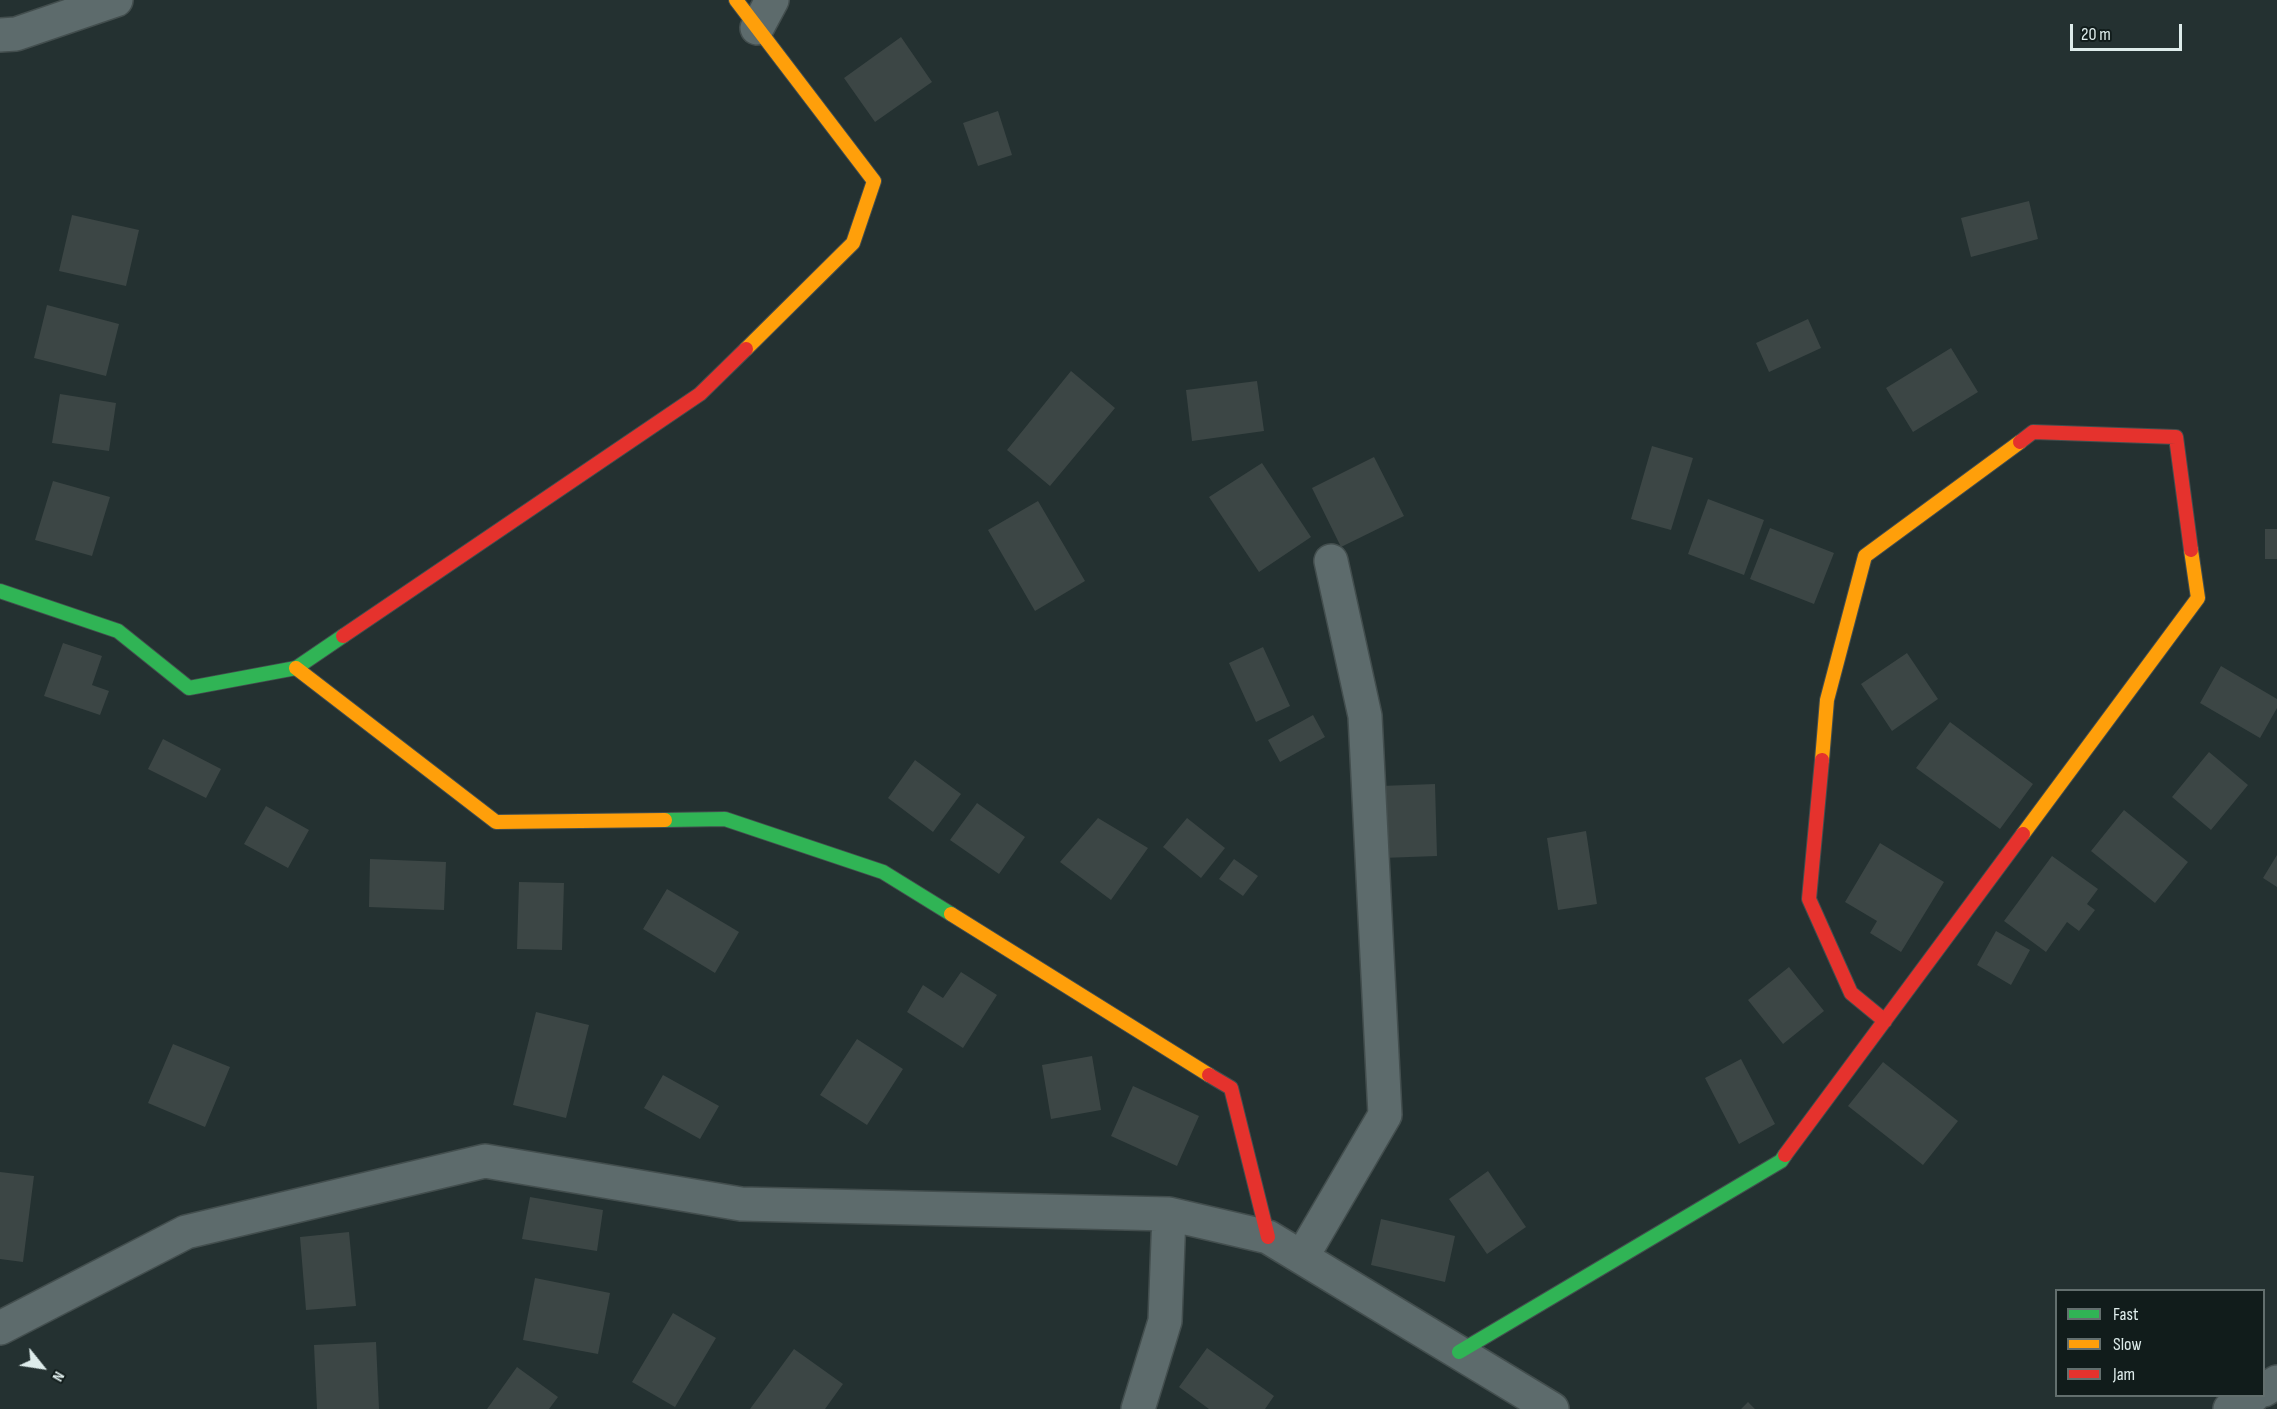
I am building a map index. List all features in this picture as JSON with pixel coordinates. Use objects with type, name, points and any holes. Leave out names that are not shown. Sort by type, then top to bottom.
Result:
[{"type":"street","points":[[0,35],[16,34],[116,0]]},
{"type":"street","points":[[0,591],[118,631],[189,688],[296,668],[700,394],[854,243],[874,181],[765,14],[736,0]]},
{"type":"street","points":[[1459,1352],[1781,1161],[1885,1021],[2198,598],[2176,437],[2033,432],[1865,556],[1827,700],[1809,899],[1851,993],[1885,1021]]},
{"type":"street","points":[[1302,1257],[1385,1114],[1365,716],[1331,561]]},
{"type":"street","points":[[296,668],[496,822],[725,819],[883,872],[1231,1088],[1268,1237]]},
{"type":"street","points":[[0,1328],[186,1232],[485,1161],[741,1204],[1169,1214],[1268,1237],[1552,1409]]},
{"type":"street","points":[[1138,1409],[1165,1321],[1169,1214]]},
{"type":"street","points":[[2230,1409],[2250,1397]]},
{"type":"building","points":[[901,37],[932,82],[875,122],[844,78]]},
{"type":"building","points":[[998,111],[1012,155],[978,166],[963,123]]},
{"type":"building","points":[[2029,201],[2038,239],[1971,257],[1961,218]]},
{"type":"building","points":[[72,215],[139,230],[126,286],[59,271]]},
{"type":"building","points":[[47,305],[119,324],[106,376],[34,358]]},
{"type":"building","points":[[1808,319],[1821,348],[1769,372],[1756,343]]},
{"type":"building","points":[[1951,348],[1978,392],[1913,432],[1886,388]]},
{"type":"building","points":[[1071,371],[1115,408],[1050,486],[1007,450]]},
{"type":"building","points":[[1257,381],[1264,431],[1192,441],[1186,390]]},
{"type":"building","points":[[60,394],[116,403],[109,451],[52,443]]},
{"type":"building","points":[[1652,446],[1693,458],[1671,530],[1631,519]]},
{"type":"building","points":[[1374,457],[1404,516],[1341,547],[1312,488]]},
{"type":"building","points":[[1262,463],[1311,537],[1259,572],[1209,497]]},
{"type":"building","points":[[53,481],[110,497],[92,556],[35,540]]},
{"type":"building","points":[[1708,499],[1764,520],[1744,575],[1688,554]]},
{"type":"building","points":[[1038,501],[1085,581],[1035,611],[988,530]]},
{"type":"building","points":[[1770,528],[1834,553],[1814,604],[1750,579]]},
{"type":"building","points":[[2265,529],[2277,529],[2277,559],[2265,559]]},
{"type":"building","points":[[63,643],[102,656],[92,685],[109,691],[100,715],[44,696]]},
{"type":"building","points":[[1263,647],[1290,706],[1256,722],[1229,663]]},
{"type":"building","points":[[1907,653],[1938,699],[1892,731],[1861,684]]},
{"type":"building","points":[[2221,666],[2277,699],[2277,708],[2260,738],[2200,703]]},
{"type":"building","points":[[1313,715],[1325,737],[1280,762],[1268,740]]},
{"type":"building","points":[[1950,722],[2033,784],[2000,829],[1916,768]]},
{"type":"building","points":[[163,739],[221,769],[206,798],[148,769]]},
{"type":"building","points":[[2209,752],[2248,785],[2211,830],[2172,797]]},
{"type":"building","points":[[915,760],[961,794],[933,832],[888,798]]},
{"type":"building","points":[[1435,784],[1437,856],[1382,858],[1380,786]]},
{"type":"building","points":[[977,803],[1025,837],[999,874],[950,840]]},
{"type":"building","points":[[266,806],[309,830],[288,868],[244,844]]},
{"type":"building","points":[[2124,810],[2188,862],[2155,903],[2091,851]]},
{"type":"building","points":[[1098,818],[1148,848],[1111,900],[1060,862]]},
{"type":"building","points":[[1187,818],[1225,848],[1201,878],[1163,847]]},
{"type":"building","points":[[1586,831],[1597,904],[1558,910],[1547,838]]},
{"type":"building","points":[[1880,843],[1944,882],[1901,952],[1870,933],[1877,921],[1845,902]]},
{"type":"building","points":[[2277,855],[2277,887],[2263,878]]},
{"type":"building","points":[[2052,856],[2098,889],[2087,904],[2095,910],[2079,931],[2067,922],[2046,952],[2004,921]]},
{"type":"building","points":[[370,859],[446,862],[444,910],[369,907]]},
{"type":"building","points":[[1234,859],[1258,876],[1243,896],[1219,879]]},
{"type":"building","points":[[519,882],[564,883],[562,950],[517,949]]},
{"type":"building","points":[[667,889],[739,932],[715,973],[643,929]]},
{"type":"building","points":[[1996,931],[2030,950],[2011,985],[1977,965]]},
{"type":"building","points":[[1789,967],[1824,1011],[1783,1044],[1748,1000]]},
{"type":"building","points":[[961,972],[997,995],[963,1048],[907,1012],[923,985],[943,998]]},
{"type":"building","points":[[536,1012],[589,1025],[566,1118],[513,1105]]},
{"type":"building","points":[[857,1039],[903,1069],[867,1125],[820,1095]]},
{"type":"building","points":[[173,1044],[230,1067],[205,1127],[148,1103]]},
{"type":"building","points":[[1092,1056],[1101,1110],[1051,1119],[1042,1065]]},
{"type":"building","points":[[1741,1059],[1775,1124],[1739,1144],[1705,1078]]},
{"type":"building","points":[[1883,1062],[1958,1121],[1923,1165],[1848,1106]]},
{"type":"building","points":[[663,1075],[719,1106],[700,1139],[644,1108]]},
{"type":"building","points":[[1133,1086],[1199,1116],[1177,1166],[1111,1136]]},
{"type":"building","points":[[1488,1171],[1526,1227],[1487,1254],[1449,1199]]},
{"type":"building","points":[[0,1172],[34,1176],[23,1262],[0,1259]]},
{"type":"building","points":[[530,1197],[603,1210],[597,1251],[522,1239]]},
{"type":"building","points":[[1381,1219],[1455,1236],[1445,1282],[1371,1265]]},
{"type":"building","points":[[349,1232],[356,1306],[306,1310],[300,1237]]},
{"type":"building","points":[[535,1278],[610,1293],[598,1354],[523,1340]]},
{"type":"building","points":[[673,1313],[716,1338],[675,1407],[632,1382]]},
{"type":"building","points":[[376,1342],[379,1409],[317,1409],[314,1345]]},
{"type":"building","points":[[1207,1348],[1274,1396],[1265,1409],[1209,1409],[1179,1387]]},
{"type":"building","points":[[794,1349],[843,1384],[825,1409],[750,1409]]},
{"type":"building","points":[[517,1367],[558,1397],[549,1409],[487,1409]]},
{"type":"building","points":[[1748,1402],[1755,1409],[1741,1409]]},
{"type":"traffic: fast","points":[[0,591],[118,631],[189,688],[296,668],[343,636]]},
{"type":"traffic: fast","points":[[665,820],[725,819],[883,872],[951,914]]},
{"type":"traffic: fast","points":[[1459,1352],[1781,1161],[1785,1155]]},
{"type":"traffic: slow","points":[[736,0],[874,181],[853,243],[746,349]]},
{"type":"traffic: slow","points":[[1822,760],[1827,700],[1865,556],[2020,442]]},
{"type":"traffic: slow","points":[[2023,834],[2198,598],[2191,550]]},
{"type":"traffic: slow","points":[[296,668],[496,822],[665,820]]},
{"type":"traffic: slow","points":[[951,914],[1209,1075]]},
{"type":"traffic: jam","points":[[343,636],[700,394],[746,349]]},
{"type":"traffic: jam","points":[[2020,442],[2033,432],[2176,437],[2191,550]]},
{"type":"traffic: jam","points":[[1822,760],[1809,899],[1851,993],[1885,1021]]},
{"type":"traffic: jam","points":[[1785,1155],[2023,834]]},
{"type":"traffic: jam","points":[[1209,1075],[1231,1088],[1268,1237]]}]
